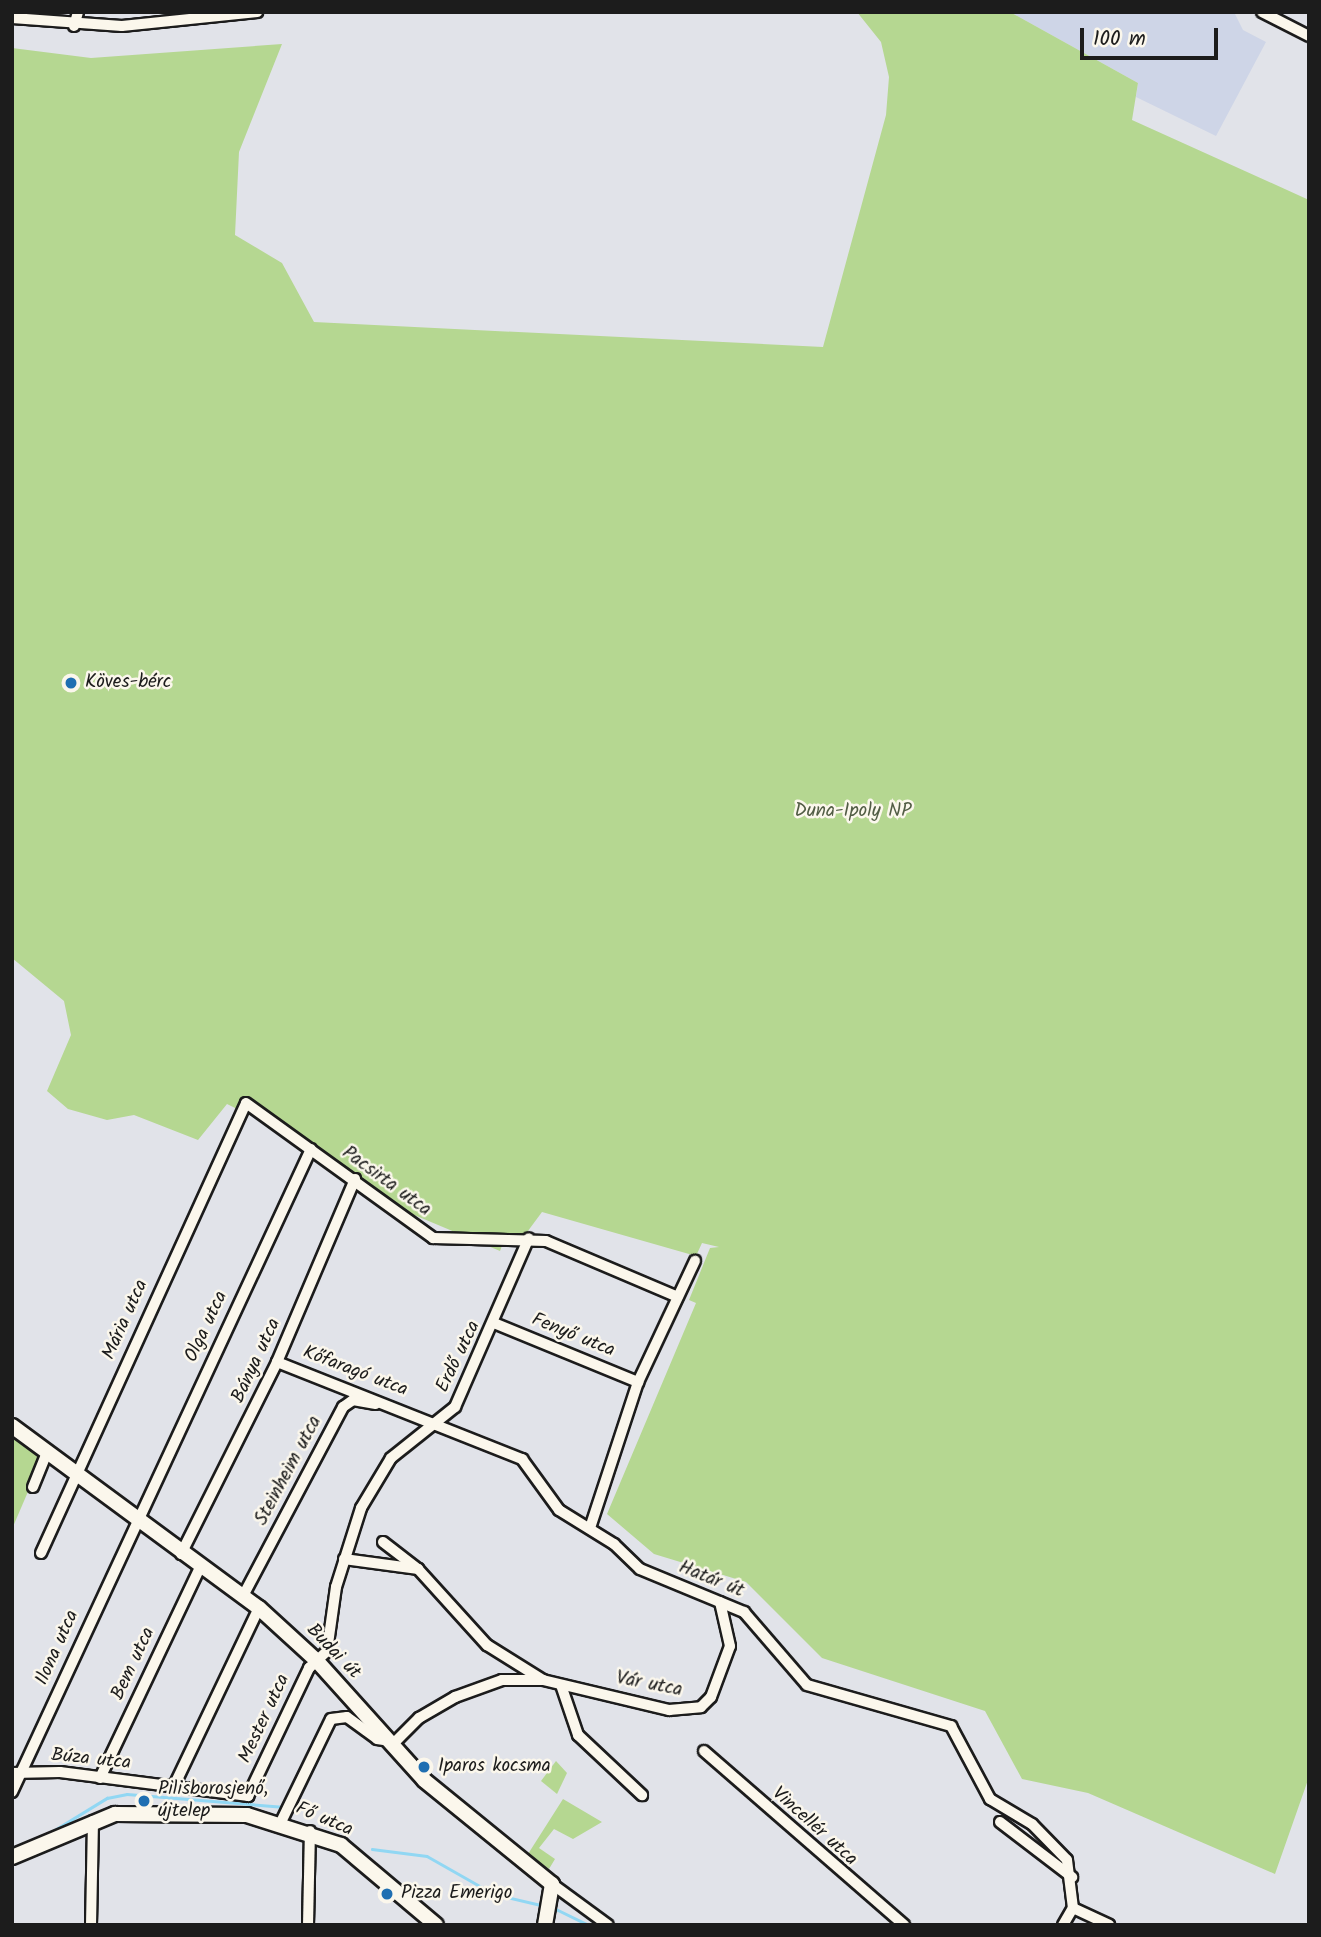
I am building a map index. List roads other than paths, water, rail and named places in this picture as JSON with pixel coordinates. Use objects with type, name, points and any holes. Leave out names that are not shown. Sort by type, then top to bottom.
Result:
[{"type":"street","points":[[74,26],[78,12]]},
{"type":"street","points":[[1262,12],[1309,36]]},
{"type":"street","points":[[12,19],[74,26],[257,14]]},
{"type":"street","name":"Pacsirta utca","points":[[246,1103],[355,1179],[433,1238],[461,1243],[529,1238],[678,1297]]},
{"type":"street","name":"Mária utca","points":[[41,1553],[246,1103]]},
{"type":"street","name":"Olga utca","points":[[136,1519],[311,1149]]},
{"type":"street","name":"Bánya utca","points":[[181,1553],[277,1362],[355,1179]]},
{"type":"street","name":"Erdő utca","points":[[317,1661],[327,1651],[344,1559],[361,1508],[391,1458],[438,1422],[456,1404],[494,1323],[529,1238]]},
{"type":"street","points":[[590,1528],[638,1382],[695,1261]]},
{"type":"street","name":"Fenyő utca","points":[[494,1323],[638,1382]]},
{"type":"street","name":"Kőfaragó utca","points":[[277,1362],[438,1422],[525,1461],[553,1504],[590,1528]]},
{"type":"street","name":"Steinheim utca","points":[[243,1596],[344,1408],[353,1400],[390,1404]]},
{"type":"street","name":"Budai út","points":[[12,1426],[259,1608],[317,1661],[455,1809],[608,1925]]},
{"type":"street","points":[[33,1487],[47,1452]]},
{"type":"street","name":"Ilona utca","points":[[12,1792],[17,1772],[136,1519]]},
{"type":"street","name":"Határ út","points":[[590,1528],[643,1571],[745,1613],[807,1685],[951,1726],[990,1799],[1032,1824],[1055,1843],[1072,1878]]},
{"type":"street","name":"Vár utca","points":[[383,1542],[418,1569],[487,1645],[543,1680],[669,1710],[701,1707],[730,1646],[720,1602]]},
{"type":"street","points":[[344,1559],[418,1569]]},
{"type":"street","name":"Bem utca","points":[[100,1778],[201,1565]]},
{"type":"street","points":[[174,1786],[259,1608]]},
{"type":"street","name":"Mester utca","points":[[248,1796],[317,1661]]},
{"type":"street","points":[[281,1822],[331,1719],[347,1717],[377,1740],[391,1742],[419,1717],[455,1697],[502,1680],[543,1680]]},
{"type":"street","points":[[561,1685],[578,1735],[642,1795]]},
{"type":"street","name":"Vincellér utca","points":[[704,1752],[904,1925]]},
{"type":"street","name":"Búza utca","points":[[17,1772],[100,1778],[248,1796]]},
{"type":"street","name":"Fő utca","points":[[12,1857],[93,1821],[141,1810],[281,1822],[310,1831],[353,1853],[436,1925]]},
{"type":"street","points":[[91,1925],[93,1821]]},
{"type":"street","points":[[1000,1822],[1072,1878],[1073,1908],[1063,1925]]},
{"type":"street","points":[[308,1925],[310,1831]]},
{"type":"street","points":[[547,1911],[552,1884]]},
{"type":"street","points":[[1073,1908],[1109,1925]]},
{"type":"waterway","points":[[43,1837],[107,1798],[127,1794],[284,1807]]},
{"type":"waterway","points":[[372,1849],[427,1856],[494,1894],[545,1906]]},
{"type":"waterway","points":[[554,1908],[589,1925]]},
{"type":"place","name":"Köves-bérc","points":[[71,683]]},
{"type":"place","name":"Iparos kocsma","points":[[424,1767]]},
{"type":"place","name":"Pilisborosjenő, újtelep","points":[[144,1801]]},
{"type":"place","name":"Pizza Emerigo","points":[[387,1894]]},
{"type":"park label","name":"Duna-Ipoly NP","points":[[853,812]]}]
